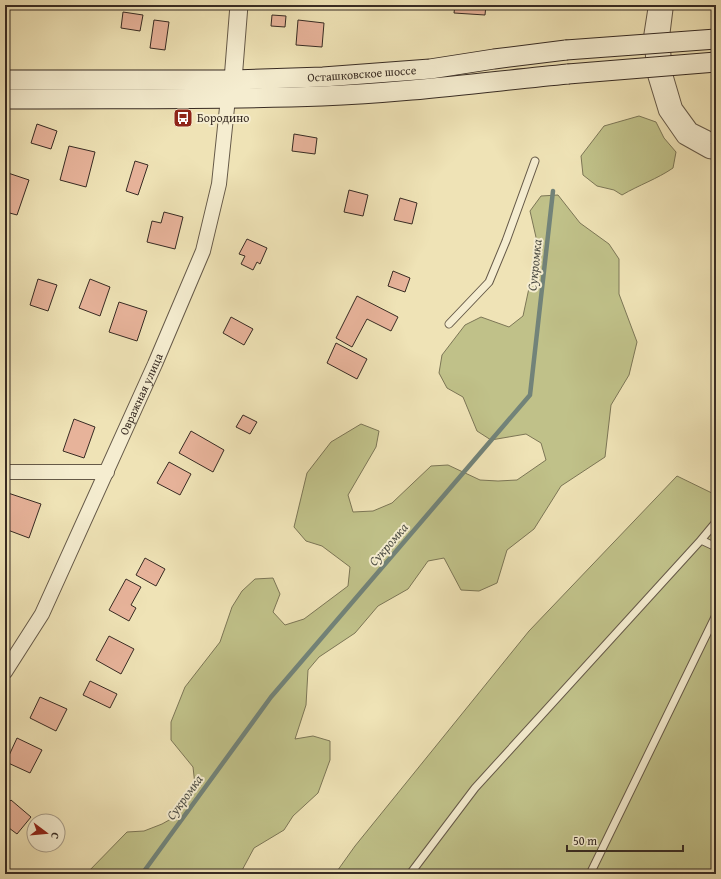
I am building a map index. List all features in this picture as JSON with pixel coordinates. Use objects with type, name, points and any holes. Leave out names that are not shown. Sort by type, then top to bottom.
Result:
[{"type":"main road","name":"Осташковское шоссе","points":[[5,80],[233,80],[323,76],[430,69],[566,50],[716,39]]},
{"type":"main road","name":"Осташковское шоссе","points":[[5,99],[323,96],[432,88],[568,74],[716,62]]},
{"type":"street","points":[[233,80],[239,5]]},
{"type":"street","points":[[656,5],[651,37],[655,76],[666,111],[684,136],[709,151],[716,152]]},
{"type":"street","points":[[666,5],[662,37],[665,74],[675,108],[691,130],[716,142]]},
{"type":"street","name":"Овражная улица","points":[[5,672],[42,614],[155,364],[203,251],[219,184],[228,98]]},
{"type":"street","points":[[5,472],[106,472]]},
{"type":"lane","points":[[449,324],[490,282],[535,161]]},
{"type":"lane","points":[[410,874],[475,788],[716,522]]},
{"type":"lane","points":[[701,540],[716,547]]},
{"type":"lane","points":[[590,874],[716,615]]},
{"type":"green space","points":[[639,116],[656,122],[664,138],[676,152],[673,168],[622,195],[614,190],[597,186],[583,175],[581,156],[604,126]]},
{"type":"green space","points":[[558,195],[580,223],[609,244],[619,259],[619,294],[637,342],[629,375],[611,405],[605,457],[561,486],[534,529],[507,550],[497,583],[479,591],[461,590],[444,558],[428,561],[408,589],[378,606],[355,633],[319,657],[308,670],[306,705],[295,739],[313,736],[330,741],[330,760],[318,793],[293,816],[284,830],[254,848],[240,874],[86,874],[127,832],[144,831],[162,824],[178,815],[188,801],[195,785],[193,767],[171,740],[171,722],[185,687],[220,642],[232,607],[242,591],[255,579],[273,578],[280,594],[273,612],[285,625],[304,619],[348,586],[350,567],[322,546],[306,541],[294,527],[307,473],[331,442],[361,424],[379,431],[376,447],[348,495],[353,512],[373,511],[392,503],[431,466],[448,465],[480,480],[498,481],[517,480],[546,460],[541,443],[526,434],[491,440],[477,431],[463,397],[447,388],[439,373],[442,355],[465,325],[481,317],[509,327],[523,316],[538,246],[530,211],[541,196]]},
{"type":"green space","points":[[677,476],[716,495],[716,874],[335,874],[355,846],[529,631]]},
{"type":"building","points":[[455,5],[486,5],[485,15],[454,13]]},
{"type":"building","points":[[5,7],[8,8],[7,32],[5,32]]},
{"type":"building","points":[[123,12],[143,15],[140,31],[121,28]]},
{"type":"building","points":[[272,15],[286,16],[285,27],[271,26]]},
{"type":"building","points":[[154,20],[169,22],[165,50],[150,48]]},
{"type":"building","points":[[298,20],[324,23],[322,47],[296,45]]},
{"type":"building","points":[[37,124],[57,131],[51,149],[31,143]]},
{"type":"building","points":[[294,134],[317,138],[315,154],[292,151]]},
{"type":"building","points":[[69,146],[95,152],[86,187],[60,180]]},
{"type":"building","points":[[135,161],[148,165],[138,195],[126,191]]},
{"type":"building","points":[[5,172],[29,180],[17,215],[6,212],[8,204],[5,203]]},
{"type":"building","points":[[349,190],[368,195],[363,216],[344,212]]},
{"type":"building","points":[[400,198],[417,203],[412,224],[394,220]]},
{"type":"building","points":[[164,212],[183,217],[175,249],[147,242],[152,221],[161,223]]},
{"type":"building","points":[[247,239],[267,248],[260,264],[257,262],[253,270],[241,264],[245,256],[239,254]]},
{"type":"building","points":[[393,271],[410,278],[405,292],[388,286]]},
{"type":"building","points":[[38,279],[57,285],[48,311],[30,305]]},
{"type":"building","points":[[90,279],[110,287],[100,316],[79,308]]},
{"type":"building","points":[[357,296],[398,317],[391,331],[367,319],[352,347],[336,338]]},
{"type":"building","points":[[119,302],[147,311],[137,341],[109,332]]},
{"type":"building","points":[[231,317],[253,329],[244,345],[223,333]]},
{"type":"building","points":[[336,343],[367,359],[357,379],[327,363]]},
{"type":"building","points":[[243,415],[257,422],[250,434],[236,427]]},
{"type":"building","points":[[74,419],[95,427],[84,458],[63,451]]},
{"type":"building","points":[[191,431],[224,450],[213,472],[179,453]]},
{"type":"building","points":[[169,462],[191,474],[180,495],[157,483]]},
{"type":"building","points":[[5,492],[41,504],[29,538],[5,529]]},
{"type":"building","points":[[145,558],[165,569],[156,586],[136,575]]},
{"type":"building","points":[[126,579],[141,587],[131,605],[136,608],[129,621],[109,610]]},
{"type":"building","points":[[109,636],[134,649],[121,674],[96,660]]},
{"type":"building","points":[[90,681],[117,694],[110,708],[83,695]]},
{"type":"building","points":[[40,697],[67,709],[56,731],[30,718]]},
{"type":"building","points":[[17,738],[42,750],[30,773],[6,762]]},
{"type":"building","points":[[11,800],[26,813],[26,823],[17,834],[5,825],[5,806]]},
{"type":"waterway","name":"Сукромка","points":[[142,874],[271,697],[530,395],[553,191]]},
{"type":"place","name":"Бородино","points":[[183,118]]}]
